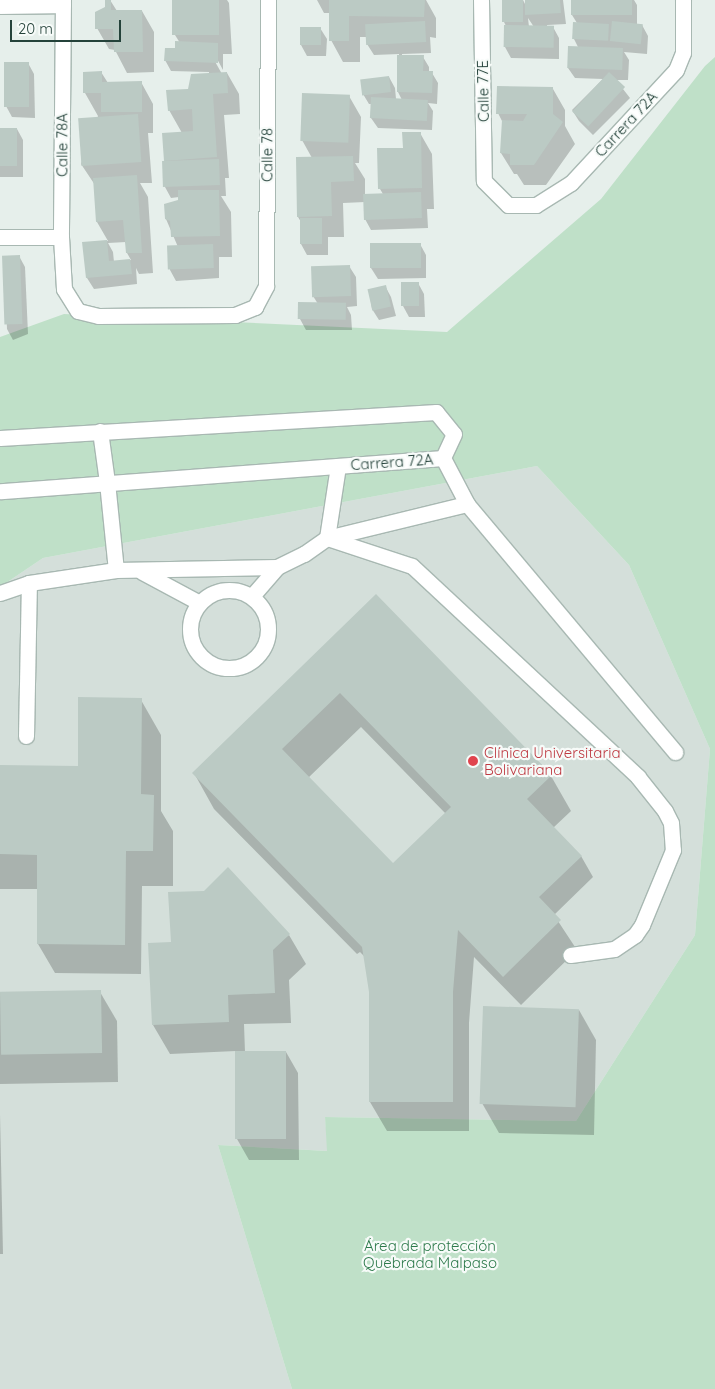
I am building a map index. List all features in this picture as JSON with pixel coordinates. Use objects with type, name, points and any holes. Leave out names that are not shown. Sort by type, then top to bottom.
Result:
[{"type":"street","name":"Calle 78","points":[[64,289],[78,311],[98,316],[235,315],[255,306],[266,286],[268,0]]},
{"type":"street","name":"Calle 77E","points":[[481,0],[484,181]]},
{"type":"street","name":"Carrera 72A","points":[[484,181],[508,204],[536,205],[571,183],[676,70],[683,53],[683,0]]},
{"type":"street","points":[[0,6],[63,3]]},
{"type":"street","name":"Calle 78A","points":[[63,3],[61,237],[64,289]]},
{"type":"street","points":[[0,237],[61,237]]},
{"type":"street","name":"Carrera 72A","points":[[0,438],[436,412],[454,434],[443,458],[0,490]]},
{"type":"street","points":[[100,431],[116,570]]},
{"type":"street","points":[[443,458],[467,504],[675,752]]},
{"type":"street","points":[[327,538],[338,466]]},
{"type":"street","points":[[252,596],[277,567],[304,554],[327,538],[467,504]]},
{"type":"street","points":[[327,538],[412,566],[638,777],[665,811],[671,823],[674,837],[673,850],[642,926],[635,935],[614,949],[570,955]]},
{"type":"street","points":[[0,593],[29,583],[116,570],[277,567]]},
{"type":"street","points":[[141,571],[198,602]]},
{"type":"street","points":[[26,736],[29,583]]},
{"type":"street","points":[[224,589],[238,590],[252,596],[262,607],[268,620],[268,635],[263,649],[254,660],[241,666],[226,668],[212,665],[200,656],[192,644],[188,630],[191,615],[198,602],[210,593],[224,589]]},
{"type":"shaded area","points":[[537,466],[629,565],[710,749],[695,935],[576,1121],[325,1117],[328,1151],[218,1145],[292,1389],[0,1389],[0,587],[43,558]]},
{"type":"green space","name":"Área de protección Quebrada Malpaso","points":[[715,57],[715,1389],[292,1389],[218,1145],[327,1151],[325,1117],[576,1121],[695,935],[710,749],[629,565],[537,466],[43,558],[0,587],[0,337],[64,314],[447,332],[601,199],[705,66]]},
{"type":"building","points":[[105,0],[111,0],[111,10],[142,10],[143,52],[114,52],[113,29],[95,29],[95,12],[105,7]]},
{"type":"building","points":[[172,0],[219,0],[219,35],[172,35]]},
{"type":"building","points":[[329,0],[425,0],[424,17],[349,16],[349,41],[329,41]]},
{"type":"building","points":[[502,0],[523,0],[523,22],[502,22]]},
{"type":"building","points":[[525,0],[560,0],[561,13],[525,15]]},
{"type":"building","points":[[571,0],[632,0],[632,15],[571,15]]},
{"type":"building","points":[[425,21],[426,42],[366,45],[365,24]]},
{"type":"building","points":[[612,21],[643,24],[641,44],[610,41]]},
{"type":"building","points":[[573,22],[609,24],[608,41],[572,39]]},
{"type":"building","points":[[504,25],[554,26],[554,48],[504,47]]},
{"type":"building","points":[[300,27],[321,27],[321,45],[300,45]]},
{"type":"building","points":[[175,41],[218,43],[218,63],[164,61],[165,48],[175,48]]},
{"type":"building","points":[[568,46],[623,48],[622,70],[567,68]]},
{"type":"building","points":[[397,55],[424,55],[423,71],[433,71],[432,93],[397,92]]},
{"type":"building","points":[[4,62],[29,62],[29,107],[4,107]]},
{"type":"building","points":[[102,71],[102,82],[142,81],[142,112],[101,112],[101,93],[83,93],[83,72]]},
{"type":"building","points":[[227,72],[228,93],[213,94],[217,157],[164,161],[162,133],[193,131],[192,109],[168,111],[166,90],[188,89],[191,74]]},
{"type":"building","points":[[609,72],[625,87],[588,126],[572,111]]},
{"type":"building","points":[[389,76],[391,92],[362,95],[360,80]]},
{"type":"building","points":[[497,86],[553,87],[553,114],[563,122],[534,165],[510,165],[510,154],[500,153],[502,120],[523,121],[527,114],[496,114]]},
{"type":"building","points":[[302,93],[350,95],[348,143],[300,141]]},
{"type":"building","points":[[371,97],[428,100],[427,121],[370,118]]},
{"type":"building","points":[[138,114],[141,162],[81,166],[78,118]]},
{"type":"building","points":[[0,128],[17,128],[17,166],[0,166]]},
{"type":"building","points":[[402,132],[421,132],[422,188],[378,189],[377,148],[403,148]]},
{"type":"building","points":[[353,156],[354,181],[331,182],[332,216],[297,217],[296,157]]},
{"type":"building","points":[[219,159],[220,185],[163,187],[162,161]]},
{"type":"building","points":[[137,175],[142,253],[126,253],[123,220],[96,222],[93,178]]},
{"type":"building","points":[[178,190],[219,190],[220,236],[171,237],[170,221],[165,219],[164,204],[178,200]]},
{"type":"building","points":[[421,192],[422,218],[364,220],[363,194]]},
{"type":"building","points":[[300,218],[322,218],[322,244],[300,244]]},
{"type":"building","points":[[107,240],[109,261],[130,259],[132,274],[86,278],[82,242]]},
{"type":"building","points":[[370,243],[421,243],[421,268],[370,268]]},
{"type":"building","points":[[213,244],[214,268],[168,270],[167,246]]},
{"type":"building","points":[[20,255],[22,324],[4,325],[2,256]]},
{"type":"building","points":[[350,265],[351,296],[312,297],[311,266]]},
{"type":"building","points":[[401,282],[419,282],[419,306],[401,306]]},
{"type":"building","points":[[386,285],[391,306],[372,311],[367,289]]},
{"type":"building","points":[[298,302],[346,303],[346,320],[298,319]]},
{"type":"building","points":[[376,594],[552,775],[527,799],[582,856],[539,897],[561,920],[503,977],[458,930],[453,992],[453,1102],[369,1102],[369,992],[362,947],[192,773]],"holes":[[[340,693],[451,807],[393,863],[282,749]]]},
{"type":"building","points":[[78,697],[142,698],[141,794],[154,795],[153,851],[126,851],[125,945],[37,944],[37,855],[0,854],[0,765],[78,766]]},
{"type":"building","points":[[228,867],[290,934],[273,950],[275,993],[228,995],[229,1022],[152,1025],[148,943],[171,942],[168,892],[204,891]]},
{"type":"building","points":[[101,990],[102,1053],[1,1055],[0,992]]},
{"type":"building","points":[[483,1006],[579,1009],[576,1107],[480,1104]]},
{"type":"building","points":[[235,1051],[286,1051],[286,1139],[235,1139]]},
{"type":"place","name":"Clínica Universitaria Bolivariana","points":[[473,761]]}]
